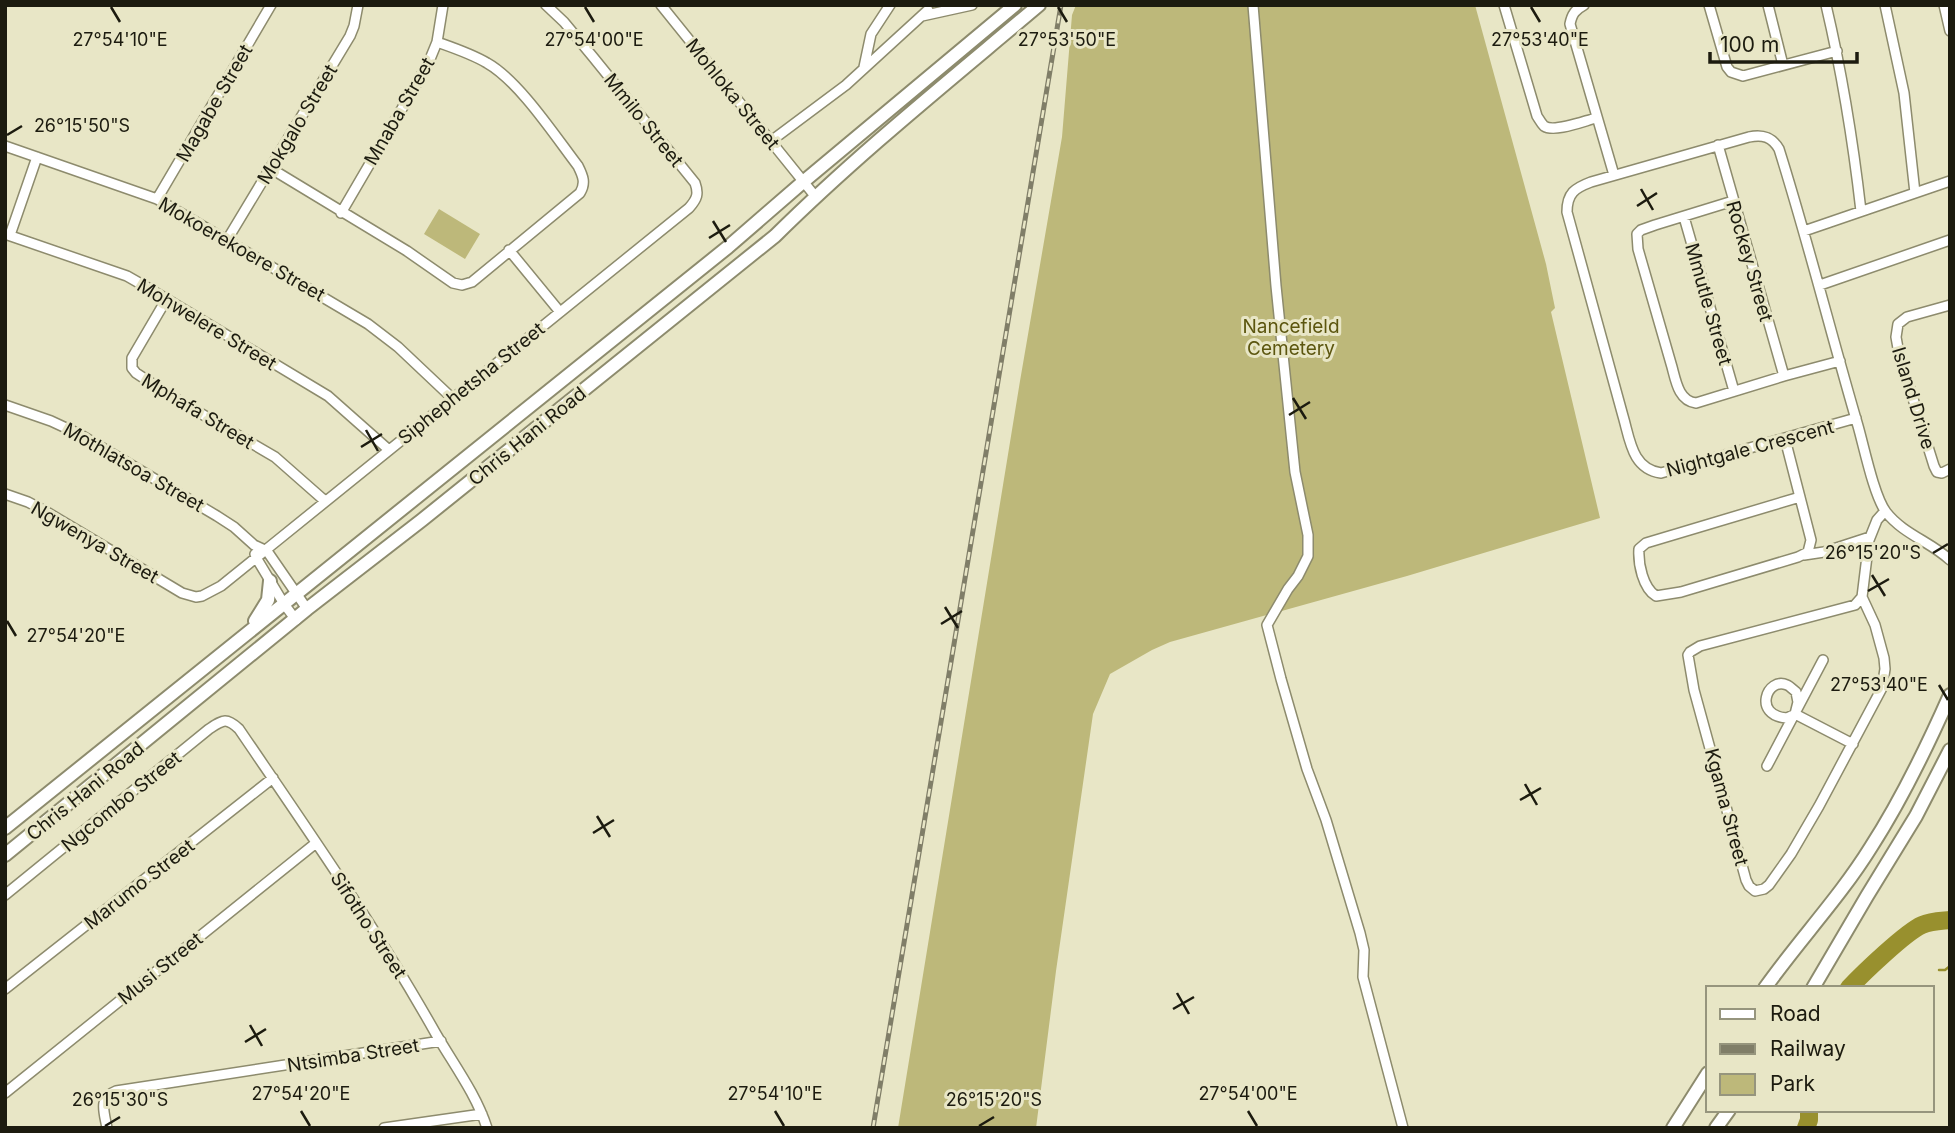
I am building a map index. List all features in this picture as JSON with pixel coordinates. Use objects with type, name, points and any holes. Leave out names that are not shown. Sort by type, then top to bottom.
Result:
[{"type":"main road","name":"Chris Hani Road","points":[[5,855],[307,609],[775,236],[816,196],[1039,5]]},
{"type":"main road","name":"Chris Hani Road","points":[[5,828],[729,247],[1014,7]]},
{"type":"main road","points":[[247,633],[266,605],[270,581]]},
{"type":"main road","points":[[1767,986],[1871,848],[1905,788],[1950,695]]},
{"type":"main road","points":[[1814,986],[1916,816],[1950,750]]},
{"type":"main road","points":[[1673,1128],[1706,1076]]},
{"type":"main road","points":[[1717,1128],[1729,1112]]},
{"type":"street","name":"Magabe Street","points":[[157,200],[271,5]]},
{"type":"street","name":"Mokgalo Street","points":[[227,240],[350,36],[358,5]]},
{"type":"street","name":"Mnaba Street","points":[[341,213],[428,64],[437,42],[443,5]]},
{"type":"street","name":"Mmilo Street","points":[[546,5],[564,22],[695,183],[698,192],[696,200],[689,208]]},
{"type":"street","name":"Mohloka Street","points":[[662,5],[816,196]]},
{"type":"street","points":[[864,67],[871,34],[890,5]]},
{"type":"street","points":[[771,141],[846,85],[924,13],[972,5]]},
{"type":"street","points":[[1253,5],[1276,286],[1295,471],[1308,535],[1308,556],[1267,625],[1307,769],[1326,820],[1360,933],[1364,950],[1363,978],[1403,1128]]},
{"type":"street","points":[[1504,5],[1541,123],[1545,127],[1555,128],[1596,118]]},
{"type":"street","points":[[1584,5],[1577,9],[1570,24],[1614,175]]},
{"type":"street","points":[[1709,5],[1723,57],[1731,72],[1742,76],[1837,51]]},
{"type":"street","points":[[1768,5],[1783,65]]},
{"type":"street","points":[[1826,5],[1837,51],[1861,211]]},
{"type":"street","points":[[1885,5],[1904,93],[1915,193]]},
{"type":"street","points":[[1944,5],[1950,31]]},
{"type":"street","points":[[270,168],[407,251],[457,285],[472,282],[580,193],[584,185],[578,166],[506,77],[468,53],[437,42]]},
{"type":"street","name":"Nightgale Crescent","points":[[1757,135],[1774,142],[1779,149],[1804,230],[1856,418],[1661,473],[1643,467],[1623,416],[1567,212],[1568,198],[1577,187],[1614,175],[1757,135]]},
{"type":"street","name":"Rockey Street","points":[[1718,145],[1784,376]]},
{"type":"street","name":"Mokoerekoere Street","points":[[5,146],[157,200],[368,324],[398,347],[452,398]]},
{"type":"street","points":[[7,234],[37,157]]},
{"type":"street","points":[[1804,230],[1950,181]]},
{"type":"street","points":[[1733,201],[1655,225],[1637,234],[1637,249],[1677,386],[1684,398],[1696,403],[1840,361]]},
{"type":"street","name":"Siphephetsha Street","points":[[182,593],[196,597],[212,592],[257,559],[325,501],[689,208]]},
{"type":"street","name":"Mmutle Street","points":[[1684,217],[1734,391]]},
{"type":"street","name":"Mohwelere Street","points":[[7,234],[127,276],[328,396],[389,450]]},
{"type":"street","points":[[1819,285],[1950,240]]},
{"type":"street","points":[[509,250],[560,312]]},
{"type":"street","name":"Mphafa Street","points":[[166,300],[132,358],[132,368],[162,391],[275,457],[325,501]]},
{"type":"street","name":"Island Drive","points":[[1950,305],[1907,317],[1898,324],[1896,337],[1934,466],[1937,472],[1942,473],[1950,469]]},
{"type":"street","name":"Mothlatsoa Street","points":[[5,405],[79,434],[217,516],[254,545],[267,551]]},
{"type":"street","points":[[1856,418],[1877,493],[1885,511],[1904,529],[1948,558]]},
{"type":"street","points":[[1785,439],[1811,540],[1810,548],[1804,555]]},
{"type":"street","name":"Ngwenya Street","points":[[5,494],[45,511],[182,593]]},
{"type":"street","points":[[1800,498],[1646,543],[1639,549],[1638,556],[1650,592],[1656,596],[1681,592],[1870,537]]},
{"type":"street","name":"Kgama Street","points":[[1862,597],[1855,605],[1700,646],[1688,655],[1746,880],[1752,889],[1758,891],[1769,885],[1808,825],[1882,688],[1885,669],[1881,644],[1862,597],[1870,537],[1877,520],[1885,511]]},
{"type":"street","points":[[254,545],[257,559],[296,620]]},
{"type":"street","points":[[267,551],[307,609]]},
{"type":"street","points":[[1767,766],[1823,660]]},
{"type":"street","points":[[1795,714],[1853,744]]},
{"type":"street","name":"Ngcombo Street","points":[[5,895],[209,729],[225,720],[239,729]]},
{"type":"street","name":"Sifotho Street","points":[[239,729],[406,981],[482,1114],[487,1128]]},
{"type":"street","name":"Marumo Street","points":[[5,989],[273,778]]},
{"type":"street","name":"Musi Street","points":[[5,1093],[316,843]]},
{"type":"street","name":"Ntsimba Street","points":[[107,1128],[104,1102],[106,1096],[116,1091],[441,1041]]},
{"type":"street","points":[[384,1128],[482,1114]]},
{"type":"green space","name":"Nancefield Cemetery","points":[[1076,5],[1475,5],[1546,264],[1555,308],[1551,312],[1600,518],[1407,576],[1170,642],[1110,674],[1093,714],[1036,1128],[898,1128],[1062,137],[1072,15]]},
{"type":"green space","points":[[439,209],[480,234],[465,259],[424,234]]},
{"type":"waterway","points":[[1851,986],[1915,929],[1929,923],[1950,920]]},
{"type":"waterway","points":[[1939,970],[1950,966]]},
{"type":"waterway","points":[[1806,1128],[1809,1112]]},
{"type":"waterway","points":[[1809,1120],[1815,1128]]},
{"type":"railway","points":[[873,1128],[1061,5]]}]
